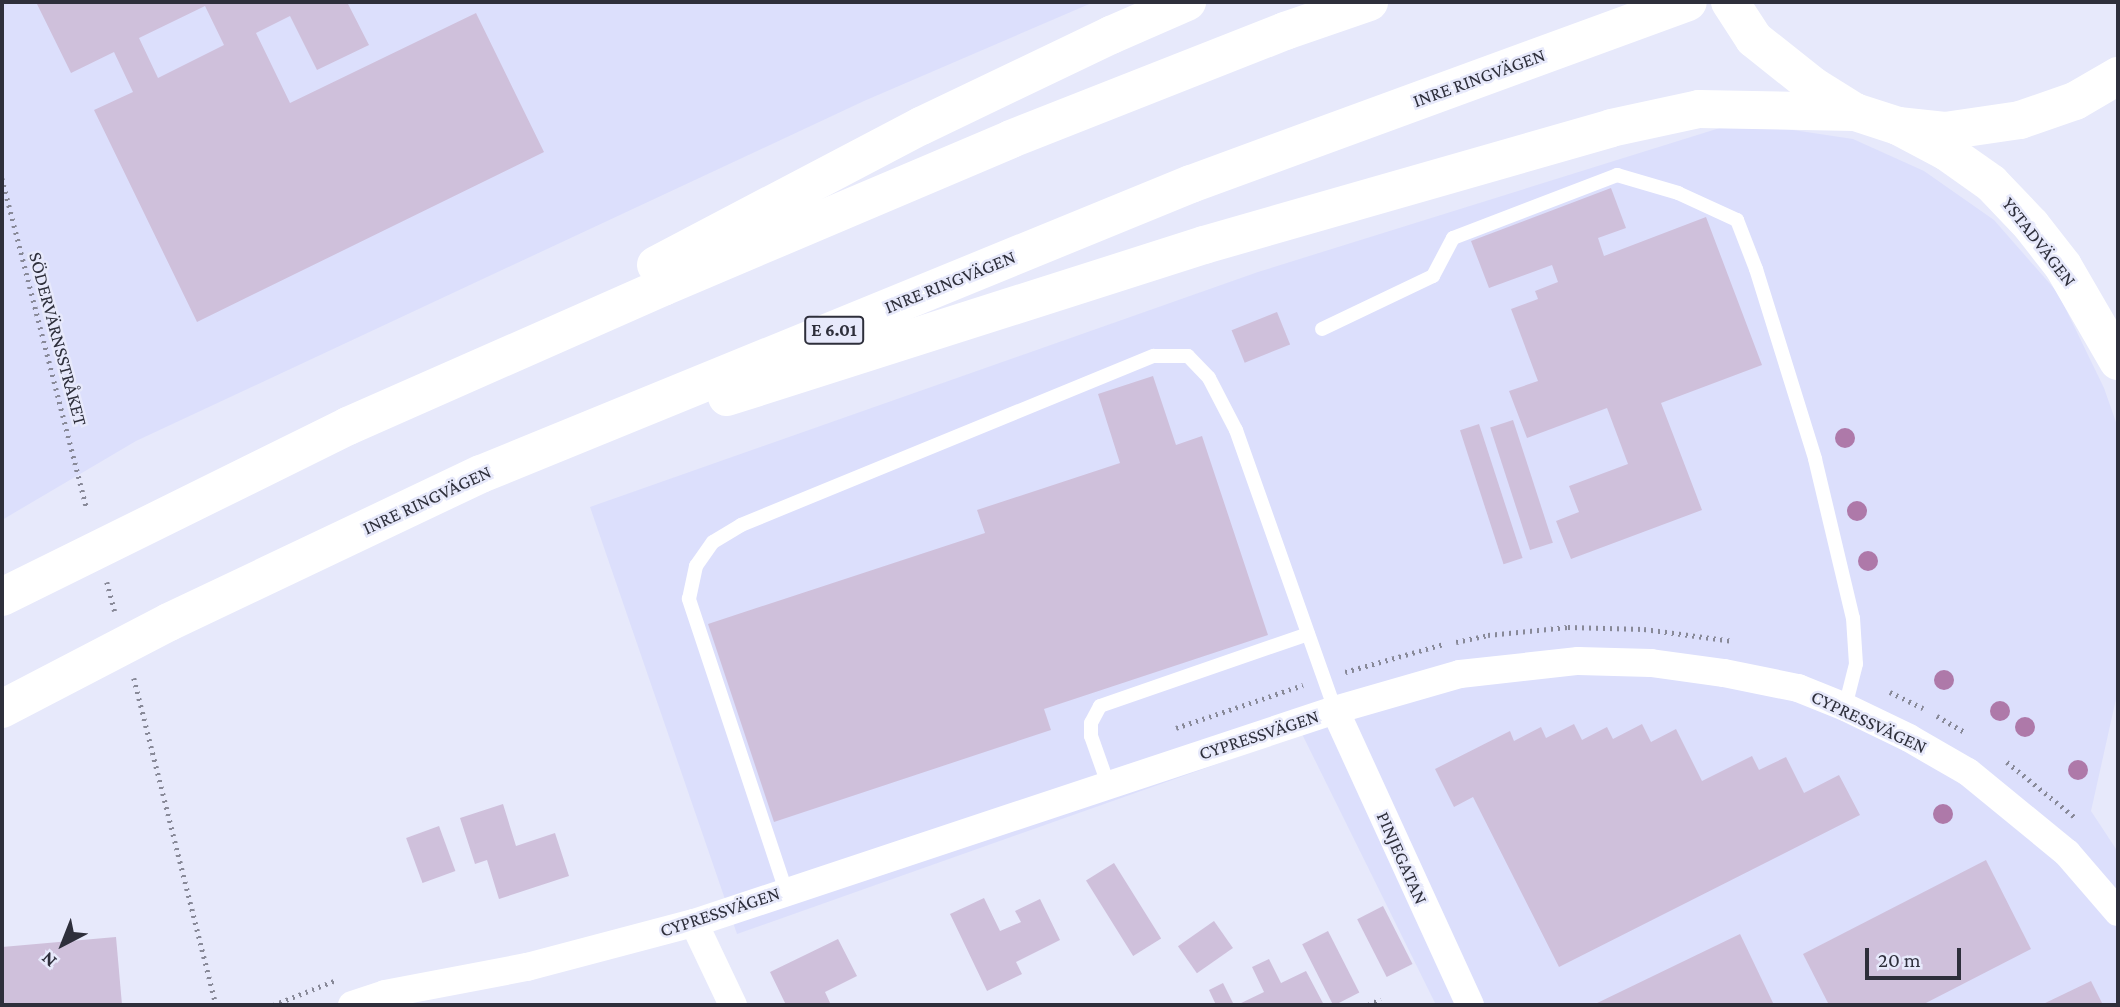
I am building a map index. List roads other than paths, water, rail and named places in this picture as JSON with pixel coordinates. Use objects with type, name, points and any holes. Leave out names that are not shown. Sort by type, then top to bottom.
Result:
[{"type":"main road","points":[[348,426],[1012,139],[1284,31],[1369,2]]},
{"type":"main road","name":"INRE RINGVÄGEN","points":[[2,709],[169,622],[481,474],[1191,184],[1688,2]]},
{"type":"main road","points":[[1730,2],[1754,39],[1813,86],[1855,112],[1898,126],[1945,131],[2020,120],[2075,101],[2118,76]]},
{"type":"main road","points":[[2,597],[348,426],[921,126],[1182,3]]},
{"type":"main road","points":[[481,474],[886,348],[1204,245],[1611,128],[1699,109],[1855,112]]},
{"type":"main road","name":"YSTADVÄGEN","points":[[1898,126],[1947,152],[1991,183],[2031,225],[2063,266],[2118,361]]},
{"type":"street","name":"CYPRESSVÄGEN","points":[[352,1005],[387,1000],[527,967],[694,923],[1335,710],[1460,674],[1578,661],[1651,663],[1724,674],[1798,688],[1845,707],[1909,738],[1968,772],[2067,853],[2118,912]]},
{"type":"street","name":"PINJEGATAN","points":[[1335,710],[1470,1005]]},
{"type":"street","points":[[694,923],[733,1005]]},
{"type":"lane","points":[[1322,329],[1433,276],[1452,238],[1617,175],[1678,193],[1737,220],[1756,269],[1815,460],[1853,618],[1856,664],[1845,707]]},
{"type":"lane","points":[[786,891],[689,599],[696,566],[713,542],[741,525],[1154,356],[1188,356],[1209,378],[1236,430],[1335,710]]},
{"type":"lane","points":[[1108,784],[1091,736],[1091,723],[1100,706],[1308,634]]}]
